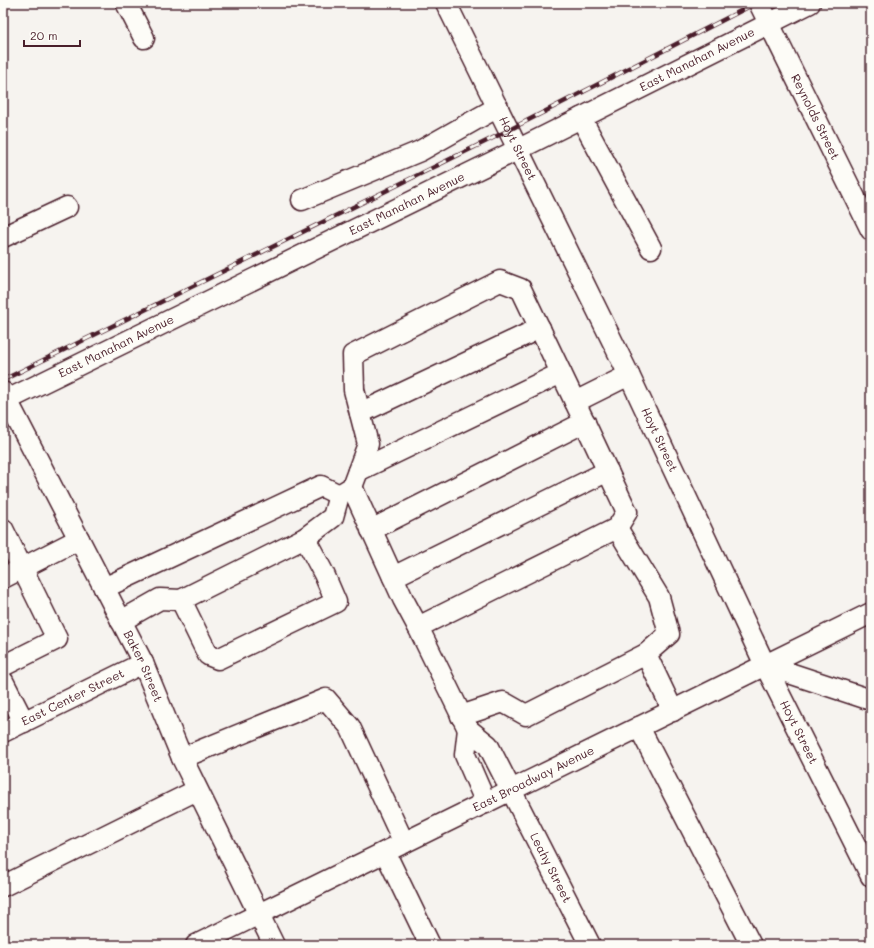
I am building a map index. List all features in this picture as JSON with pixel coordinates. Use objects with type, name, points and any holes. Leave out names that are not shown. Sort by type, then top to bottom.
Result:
[{"type":"street","points":[[126,3],[144,38]]},
{"type":"street","name":"Hoyt Street","points":[[446,3],[629,375],[765,665],[869,867]]},
{"type":"street","name":"Reynolds Street","points":[[759,3],[871,230]]},
{"type":"street","name":"East Manahan Avenue","points":[[5,398],[519,149],[810,3]]},
{"type":"street","points":[[302,200],[420,151],[498,107]]},
{"type":"street","points":[[581,118],[651,248]]},
{"type":"street","points":[[3,237],[67,206]]},
{"type":"street","points":[[121,621],[160,600],[181,600],[305,538],[333,517],[368,444],[354,390],[353,355],[500,282],[521,289],[627,512],[617,528],[418,627]]},
{"type":"street","points":[[360,413],[540,328]]},
{"type":"street","points":[[104,588],[321,486],[350,484],[561,373]]},
{"type":"street","points":[[575,402],[629,375]]},
{"type":"street","name":"Baker Street","points":[[5,398],[143,663],[182,758],[274,945]]},
{"type":"street","points":[[372,530],[585,422]]},
{"type":"street","points":[[393,577],[608,471]]},
{"type":"street","points":[[350,484],[393,577],[464,723],[465,755],[486,803]]},
{"type":"street","points":[[464,723],[502,702],[526,715],[646,654],[669,634],[659,597],[617,528]]},
{"type":"street","points":[[3,529],[57,639],[3,666]]},
{"type":"street","points":[[181,600],[208,655],[218,659],[336,602],[324,574],[305,538]]},
{"type":"street","points":[[3,578],[79,539]]},
{"type":"street","name":"East Broadway Avenue","points":[[196,945],[871,613]]},
{"type":"street","points":[[646,654],[672,711]]},
{"type":"street","name":"East Center Street","points":[[3,732],[143,663]]},
{"type":"street","points":[[765,665],[871,700]]},
{"type":"street","points":[[3,680],[24,722]]},
{"type":"street","points":[[182,758],[326,699],[350,727],[404,843]]},
{"type":"street","name":"Leahy Street","points":[[464,723],[488,745],[590,945]]},
{"type":"street","points":[[639,727],[751,945]]},
{"type":"street","points":[[3,886],[197,790]]},
{"type":"street","points":[[385,852],[430,945]]},
{"type":"railway","points":[[3,380],[509,130],[756,3]]}]
